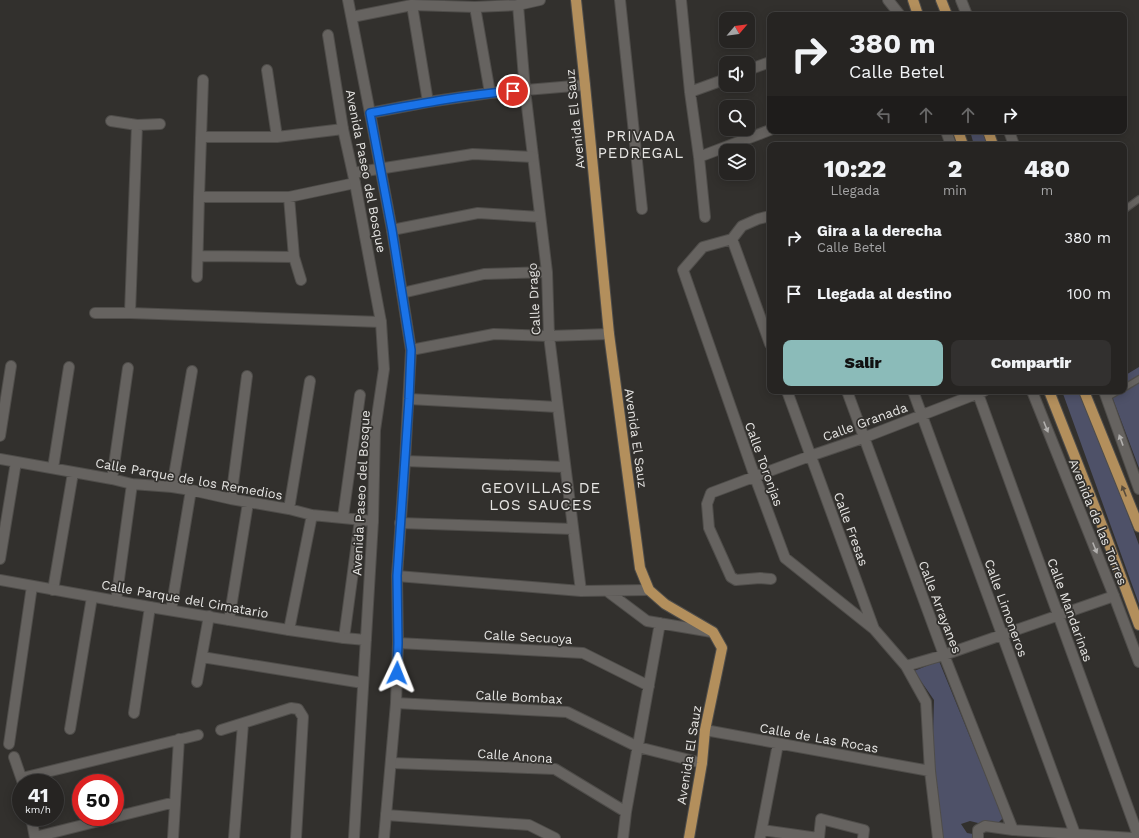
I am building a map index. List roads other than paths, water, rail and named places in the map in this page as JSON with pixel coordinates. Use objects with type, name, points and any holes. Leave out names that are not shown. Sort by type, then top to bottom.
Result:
[{"type":"main road","name":"Avenida El Sauz","points":[[576,0],[609,334],[640,568],[649,590],[665,604],[712,632],[722,648],[705,730],[702,763],[689,838]]},
{"type":"main road","points":[[913,0],[917,12]]},
{"type":"main road","points":[[941,0],[946,12]]},
{"type":"main road","name":"Avenida de las Torres","points":[[1050,394],[1103,528],[1139,625]]},
{"type":"main road","points":[[1085,394],[1139,527]]},
{"type":"street","name":"Avenida Paseo del Bosque","points":[[348,0],[392,230],[411,350],[397,576],[398,643],[396,703],[392,763],[384,838]]},
{"type":"street","points":[[352,16],[412,5],[518,5],[540,0]]},
{"type":"street","points":[[620,0],[642,209]]},
{"type":"street","points":[[681,0],[705,217]]},
{"type":"street","points":[[888,0],[899,12]]},
{"type":"street","points":[[898,0],[901,12]]},
{"type":"street","points":[[962,0],[966,12]]},
{"type":"street","points":[[412,5],[428,102]]},
{"type":"street","name":"Calle Drago","points":[[518,5],[525,90],[547,272],[549,336],[581,591]]},
{"type":"street","points":[[475,6],[490,93]]},
{"type":"street","name":"Avenida Paseo del Bosque","points":[[328,35],[343,129],[354,178],[381,322],[384,369],[375,430],[373,521],[354,838]]},
{"type":"street","points":[[755,67],[767,63]]},
{"type":"street","points":[[267,70],[278,138]]},
{"type":"street","points":[[197,277],[203,80]]},
{"type":"street","points":[[690,92],[719,82]]},
{"type":"street","points":[[370,113],[428,102],[490,93],[585,85]]},
{"type":"street","points":[[111,121],[137,125],[160,124]]},
{"type":"street","points":[[130,313],[137,125]]},
{"type":"street","points":[[201,137],[278,138],[343,129]]},
{"type":"street","points":[[699,157],[767,131]]},
{"type":"street","points":[[199,197],[289,197],[381,169],[473,154],[533,157]]},
{"type":"street","points":[[289,197],[294,258],[300,280]]},
{"type":"street","points":[[392,230],[478,213],[540,217]]},
{"type":"street","points":[[767,217],[742,226],[732,239],[767,336]]},
{"type":"street","name":"Calle Toronjas","points":[[732,239],[703,247],[683,270],[755,477],[785,558],[874,629]]},
{"type":"street","points":[[198,256],[294,258]]},
{"type":"street","points":[[402,293],[484,274],[547,272]]},
{"type":"street","points":[[95,313],[381,322]]},
{"type":"street","points":[[411,350],[494,334],[549,336],[609,334]]},
{"type":"street","points":[[0,436],[11,366]]},
{"type":"street","points":[[53,468],[69,368]]},
{"type":"street","points":[[112,479],[128,368]]},
{"type":"street","points":[[172,487],[192,371]]},
{"type":"street","points":[[231,499],[247,376]]},
{"type":"street","points":[[289,509],[310,381]]},
{"type":"street","points":[[343,518],[360,394]]},
{"type":"street","name":"Calle Fresas","points":[[788,394],[874,629],[906,666],[926,702],[930,771],[938,838]]},
{"type":"street","name":"Calle Arrayanes","points":[[848,394],[944,654],[1013,830]]},
{"type":"street","name":"Calle Limoneros","points":[[914,394],[1075,834]]},
{"type":"street","name":"Calle Granada","points":[[771,579],[760,578],[736,580],[731,577],[709,528],[707,504],[711,493],[863,438],[975,394]]},
{"type":"street","name":"Calle Mandarinas","points":[[981,394],[1058,615],[1139,838]]},
{"type":"street","name":"Avenida de las Torres","points":[[1033,394],[1139,662]]},
{"type":"street","points":[[1105,394],[1139,489]]},
{"type":"street","points":[[409,399],[557,406]]},
{"type":"street","name":"Calle Parque de los Remedios","points":[[0,459],[132,484],[191,490],[248,503],[289,509],[312,515],[373,521]]},
{"type":"street","points":[[405,461],[565,467]]},
{"type":"street","points":[[0,559],[16,462]]},
{"type":"street","points":[[54,590],[73,472]]},
{"type":"street","points":[[116,601],[132,484]]},
{"type":"street","points":[[171,610],[191,490]]},
{"type":"street","points":[[229,620],[248,503]]},
{"type":"street","points":[[289,630],[312,515]]},
{"type":"street","points":[[344,638],[360,520]]},
{"type":"street","points":[[400,523],[573,528]]},
{"type":"street","points":[[397,576],[581,591],[649,590]]},
{"type":"street","name":"Calle Parque del Cimatario","points":[[0,580],[289,630],[366,640]]},
{"type":"street","points":[[9,744],[32,586]]},
{"type":"street","points":[[607,591],[647,621],[712,632]]},
{"type":"street","points":[[906,666],[1114,596]]},
{"type":"street","points":[[70,729],[92,597]]},
{"type":"street","points":[[134,713],[150,607]]},
{"type":"street","points":[[197,682],[209,616]]},
{"type":"street","points":[[623,838],[626,812],[660,623]]},
{"type":"street","name":"Calle Secuoya","points":[[398,643],[583,653],[649,686]]},
{"type":"street","points":[[202,657],[363,683]]},
{"type":"street","name":"Calle Bombax","points":[[396,703],[567,712],[638,747],[702,763]]},
{"type":"street","points":[[222,730],[291,708],[298,709],[303,717],[296,838]]},
{"type":"street","points":[[234,838],[243,724]]},
{"type":"street","name":"Calle de Las Rocas","points":[[705,730],[930,771]]},
{"type":"street","points":[[48,774],[198,735]]},
{"type":"street","points":[[172,838],[179,739]]},
{"type":"street","points":[[778,744],[761,834],[819,838],[822,819],[864,830],[863,838]]},
{"type":"street","points":[[14,757],[20,774]]},
{"type":"street","name":"Calle Anona","points":[[392,763],[555,769],[626,812]]},
{"type":"street","points":[[32,826],[35,838],[175,802]]},
{"type":"street","points":[[386,815],[529,825],[555,838]]},
{"type":"street","points":[[978,838],[978,830],[984,826],[1013,830],[1133,838]]},
{"type":"lane","points":[[1127,208],[1139,199]]},
{"type":"lane","points":[[1127,386],[1139,379]]},
{"type":"district","name":"PRIVADA PEDREGAL","points":[[641,144]]},
{"type":"district","name":"GEOVILLAS DE LOS SAUCES","points":[[541,496]]}]
